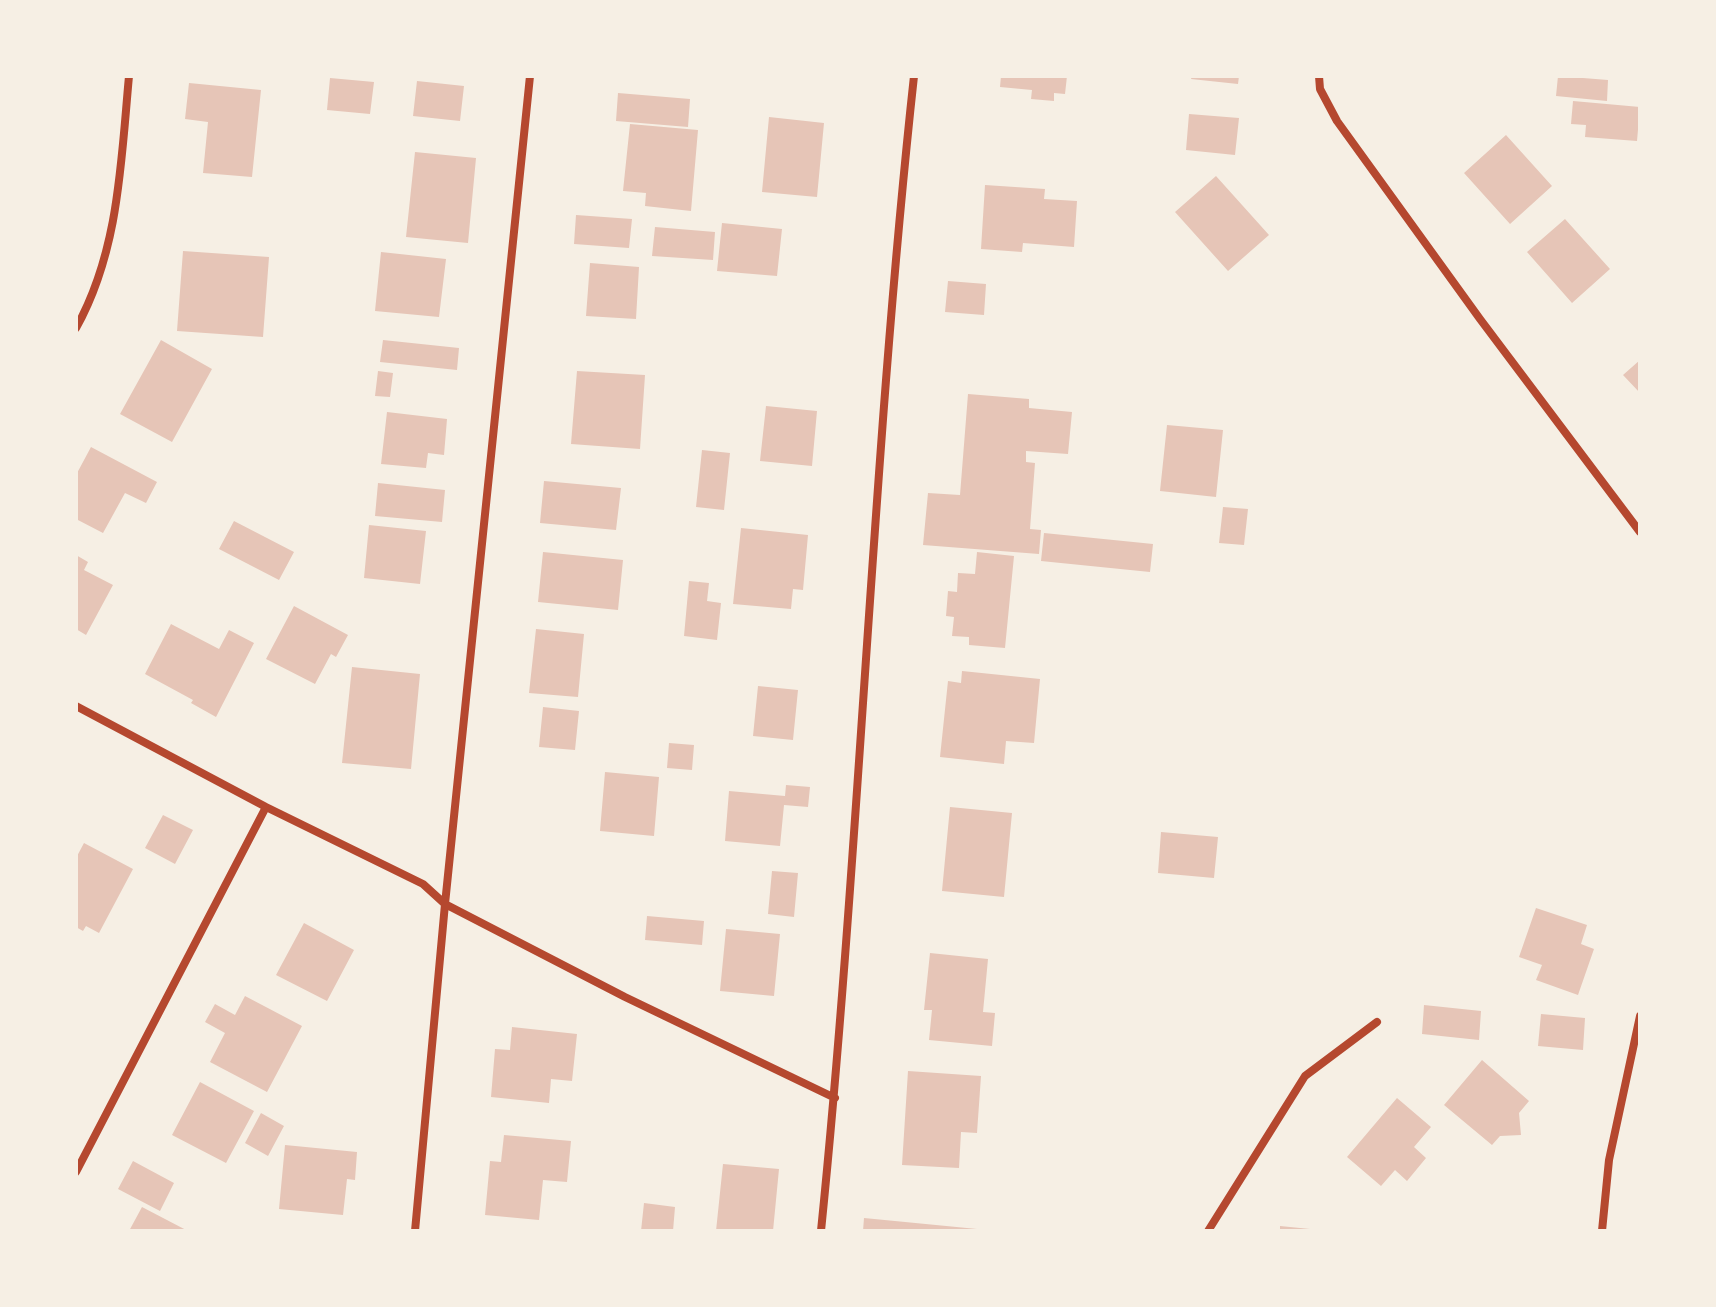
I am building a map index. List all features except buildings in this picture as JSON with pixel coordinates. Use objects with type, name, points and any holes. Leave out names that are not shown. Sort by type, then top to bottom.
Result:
[{"type":"street","points":[[76,328],[93,297],[109,247],[117,202],[129,76]]},
{"type":"street","points":[[415,1231],[445,904],[530,76]]},
{"type":"street","points":[[821,1231],[835,1098],[891,333],[914,76]]},
{"type":"street","points":[[1319,76],[1320,89],[1337,121],[1640,532]]},
{"type":"street","points":[[76,706],[266,807],[423,884],[445,904],[625,997],[835,1098]]},
{"type":"street","points":[[76,1172],[266,807]]},
{"type":"street","points":[[1602,1231],[1609,1160],[1640,1016]]},
{"type":"street","points":[[1208,1231],[1305,1076],[1377,1022]]}]
